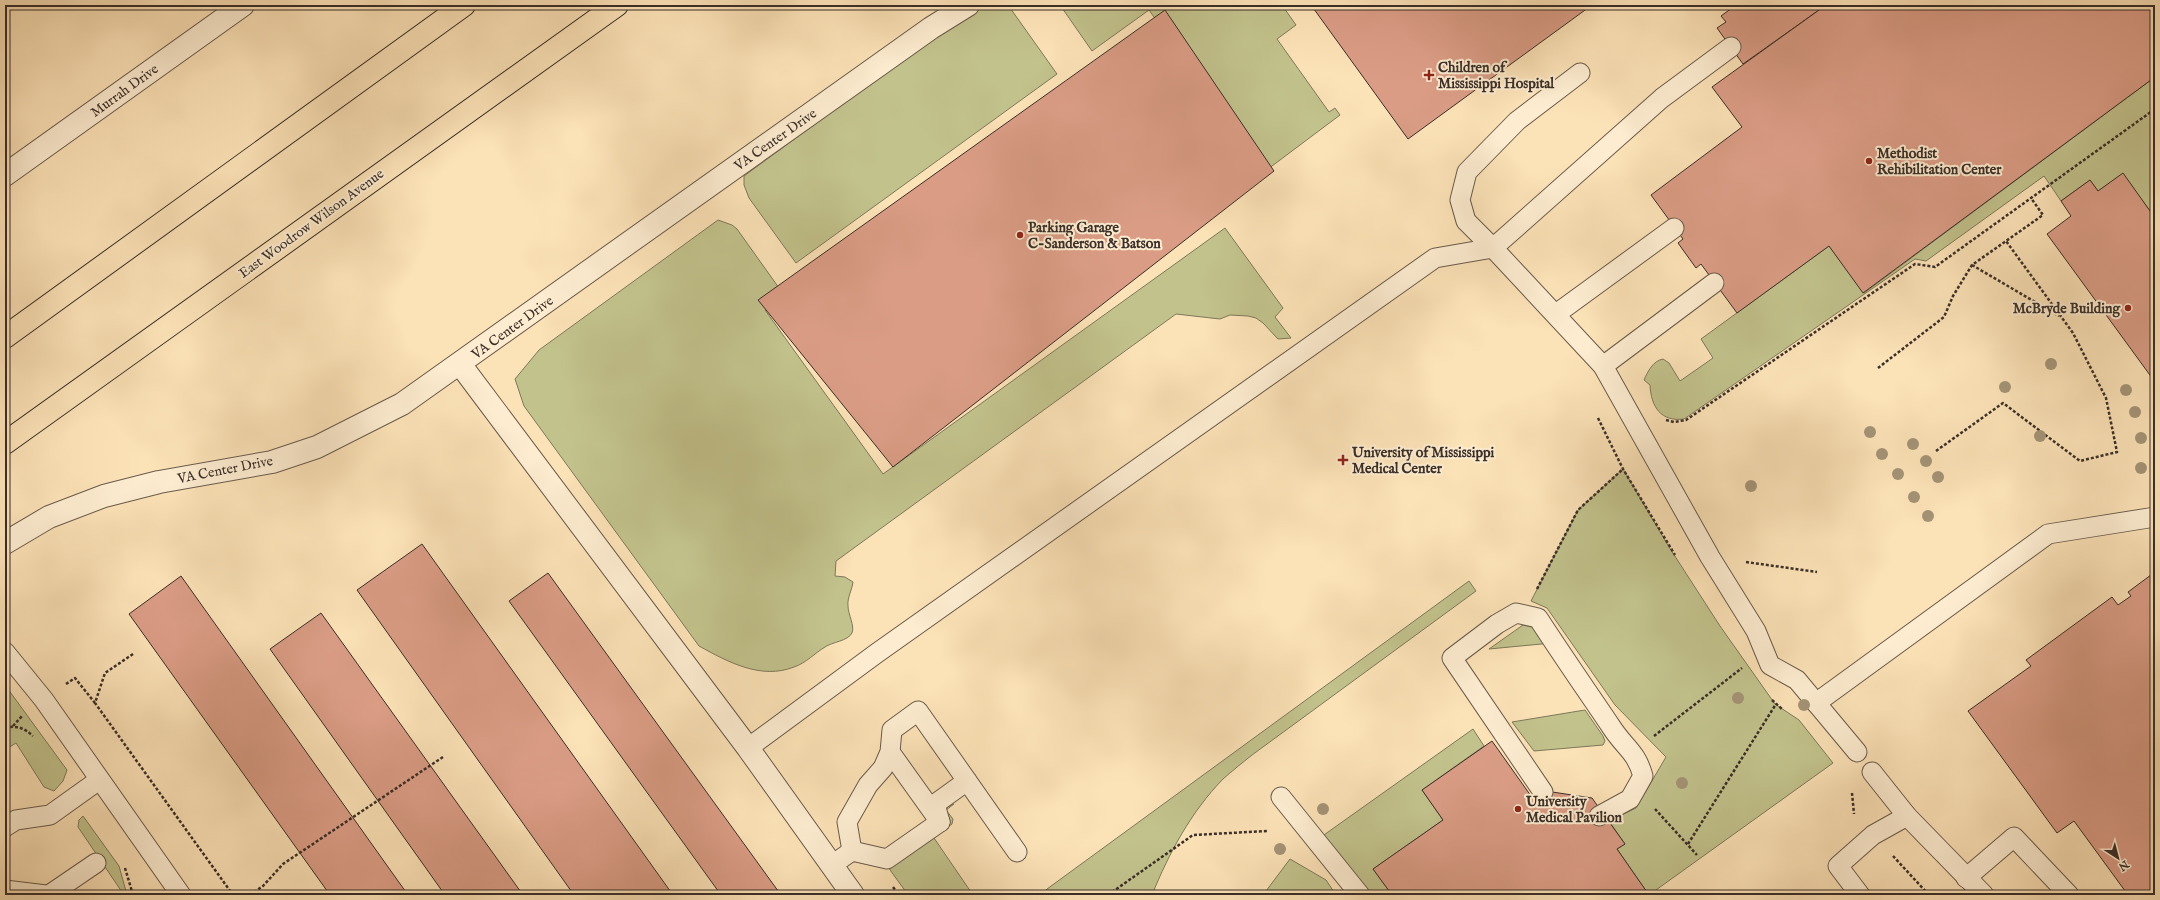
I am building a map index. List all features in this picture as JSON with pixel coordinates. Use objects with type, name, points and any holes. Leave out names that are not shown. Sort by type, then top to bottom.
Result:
[{"type":"main road","points":[[5,337],[464,5]]},
{"type":"main road","name":"East Woodrow Wilson Avenue","points":[[5,443],[617,5]]},
{"type":"street","name":"Murrah Drive","points":[[5,175],[242,5]]},
{"type":"street","name":"VA Center Drive","points":[[5,544],[49,517],[104,496],[159,482],[272,462],[317,447],[402,404],[931,28],[968,5]]},
{"type":"street","points":[[460,364],[748,748],[853,895]]},
{"type":"lane","points":[[748,748],[884,648],[1435,258],[1493,248],[1662,98],[1731,47]]},
{"type":"lane","points":[[1580,73],[1516,121],[1467,172],[1460,200],[1466,221],[1556,314],[1603,366],[1710,557],[1756,631],[1770,665],[1797,680],[1857,752]]},
{"type":"lane","points":[[1556,314],[1674,228]]},
{"type":"lane","points":[[1603,366],[1714,283]]},
{"type":"lane","points":[[1816,703],[2048,534],[2155,517]]},
{"type":"lane","points":[[1543,792],[1452,658],[1497,624],[1516,613],[1538,618],[1613,730],[1633,752],[1639,762],[1643,776],[1630,799],[1599,816]]},
{"type":"lane","points":[[5,653],[44,700],[181,895]]},
{"type":"lane","points":[[852,851],[847,822],[868,785],[883,768],[890,752],[892,730],[918,711],[1017,852]]},
{"type":"lane","points":[[890,752],[940,822]]},
{"type":"lane","points":[[1872,772],[1907,816],[1984,895]]},
{"type":"lane","points":[[5,827],[16,820],[50,816],[99,780]]},
{"type":"lane","points":[[940,822],[935,804],[967,781]]},
{"type":"lane","points":[[1281,797],[1360,895]]},
{"type":"lane","points":[[1860,895],[1838,866],[1873,835],[1907,816]]},
{"type":"lane","points":[[832,865],[852,851],[887,859],[940,822]]},
{"type":"lane","points":[[1966,878],[2014,837],[2069,895]]},
{"type":"lane","points":[[5,890],[48,895],[96,863]]},
{"type":"path","points":[[1662,418],[1674,422],[1686,420],[1915,264],[1935,267],[2155,108]]},
{"type":"path","points":[[1878,368],[1944,317],[1953,296],[1972,265],[2043,215],[2031,198]]},
{"type":"path","points":[[1936,451],[2003,403],[2080,461],[2116,452],[2106,398],[2073,333],[2006,241]]},
{"type":"path","points":[[1972,265],[2061,318]]},
{"type":"path","points":[[1598,418],[1623,403]]},
{"type":"path","points":[[1516,613],[1531,601],[1578,510],[1623,469]]},
{"type":"path","points":[[133,654],[105,673],[95,703],[233,895]]},
{"type":"path","points":[[1633,752],[1747,664]]},
{"type":"path","points":[[1688,844],[1775,704],[1797,680]]},
{"type":"path","points":[[250,895],[263,886],[283,864],[443,757]]},
{"type":"path","points":[[1636,789],[1688,844],[1696,855]]},
{"type":"path","points":[[1108,895],[1193,835],[1267,831]]},
{"type":"green space","points":[[977,5],[1008,5],[1057,74],[796,263],[749,198],[744,185],[744,176]]},
{"type":"green space","points":[[1060,5],[1282,5],[1296,25],[1277,39],[1329,112],[1335,108],[1340,115],[1264,172],[1149,10],[1092,51]]},
{"type":"green space","points":[[2155,77],[2155,218],[2123,174],[2098,191],[2090,180],[2061,201],[2044,176],[1926,261],[1915,259],[1684,419],[1669,418],[1663,415],[1655,406],[1652,400],[1650,385],[1644,380],[1649,370],[1656,362],[1663,359],[1669,363],[1680,381],[1713,358],[1701,339],[1829,246],[1864,293]]},
{"type":"green space","points":[[718,220],[732,225],[737,229],[784,295],[765,310],[883,474],[1225,228],[1283,308],[1275,317],[1291,338],[1278,339],[1263,323],[1256,318],[1248,316],[1230,315],[1220,319],[1176,314],[836,561],[835,576],[845,577],[853,582],[848,603],[848,609],[853,627],[850,636],[844,640],[828,645],[794,667],[782,670],[757,670],[733,663],[699,646],[524,406],[515,379],[539,350]]},
{"type":"green space","points":[[1623,469],[1669,547],[1720,626],[1775,704],[1799,720],[1833,763],[1649,895],[1617,849],[1625,844],[1609,821],[1636,808],[1666,757],[1615,705],[1547,608],[1531,601],[1578,510]]},
{"type":"green space","points":[[1469,581],[1476,591],[1252,755],[1223,779],[1211,792],[1191,819],[1173,849],[1152,895],[1042,895],[1047,889]]},
{"type":"green space","points":[[1523,625],[1540,629],[1552,643],[1489,649]]},
{"type":"green space","points":[[5,685],[67,770],[63,781],[54,791],[44,787],[16,743],[5,750]]},
{"type":"green space","points":[[1585,710],[1603,736],[1605,741],[1603,745],[1534,751],[1512,722]]},
{"type":"green space","points":[[1473,729],[1484,746],[1422,790],[1443,820],[1373,869],[1392,895],[1351,895],[1314,842]]},
{"type":"green space","points":[[954,804],[946,810],[953,819],[952,824],[934,838],[973,895],[908,895],[883,860],[946,807]]},
{"type":"green space","points":[[83,816],[119,866],[127,895],[124,895],[78,827],[79,820]]},
{"type":"green space","points":[[1290,859],[1326,880],[1336,895],[1263,895]]},
{"type":"building","name":"Children of Mississippi Hospital","points":[[1311,5],[1592,5],[1408,139]]},
{"type":"building","points":[[1736,5],[1826,5],[1743,64],[1717,28],[1726,22],[1721,16]]},
{"type":"building","name":"Methodist Rehibilitation Center","points":[[1826,5],[2155,5],[2155,77],[1863,293],[1829,246],[1737,313],[1701,264],[1696,268],[1678,243],[1683,239],[1651,195],[1742,127],[1712,87]]},
{"type":"building","name":"Parking Garage C-Sanderson & Batson","points":[[1165,10],[1274,171],[893,467],[758,300]]},
{"type":"building","name":"McBryde Building","points":[[2123,173],[2155,218],[2155,382],[2047,234],[2071,216],[2061,201],[2090,180],[2098,191]]},
{"type":"building","points":[[422,544],[673,895],[574,895],[357,590]]},
{"type":"building","points":[[2155,572],[2155,891],[2149,895],[2128,895],[2074,821],[2057,833],[1968,711],[2031,666],[2026,660],[2112,597],[2118,605],[2131,596],[2128,592]]},
{"type":"building","points":[[548,573],[781,895],[721,895],[509,601]]},
{"type":"building","points":[[181,576],[408,895],[330,895],[129,614]]},
{"type":"building","points":[[321,613],[523,895],[445,895],[270,649]]},
{"type":"building","name":"University Medical Pavilion","points":[[1492,741],[1531,796],[1539,790],[1592,798],[1625,844],[1617,849],[1649,895],[1392,895],[1373,869],[1443,820],[1422,790]]},
{"type":"place","name":"Children of Mississippi Hospital","points":[[1429,75]]},
{"type":"place","name":"Methodist Rehibilitation Center","points":[[1869,161]]},
{"type":"place","name":"Parking Garage C-Sanderson & Batson","points":[[1020,235]]},
{"type":"place","name":"McBryde Building","points":[[2128,308]]},
{"type":"place","name":"University of Mississippi Medical Center","points":[[1343,460]]},
{"type":"place","name":"University Medical Pavilion","points":[[1518,809]]}]
